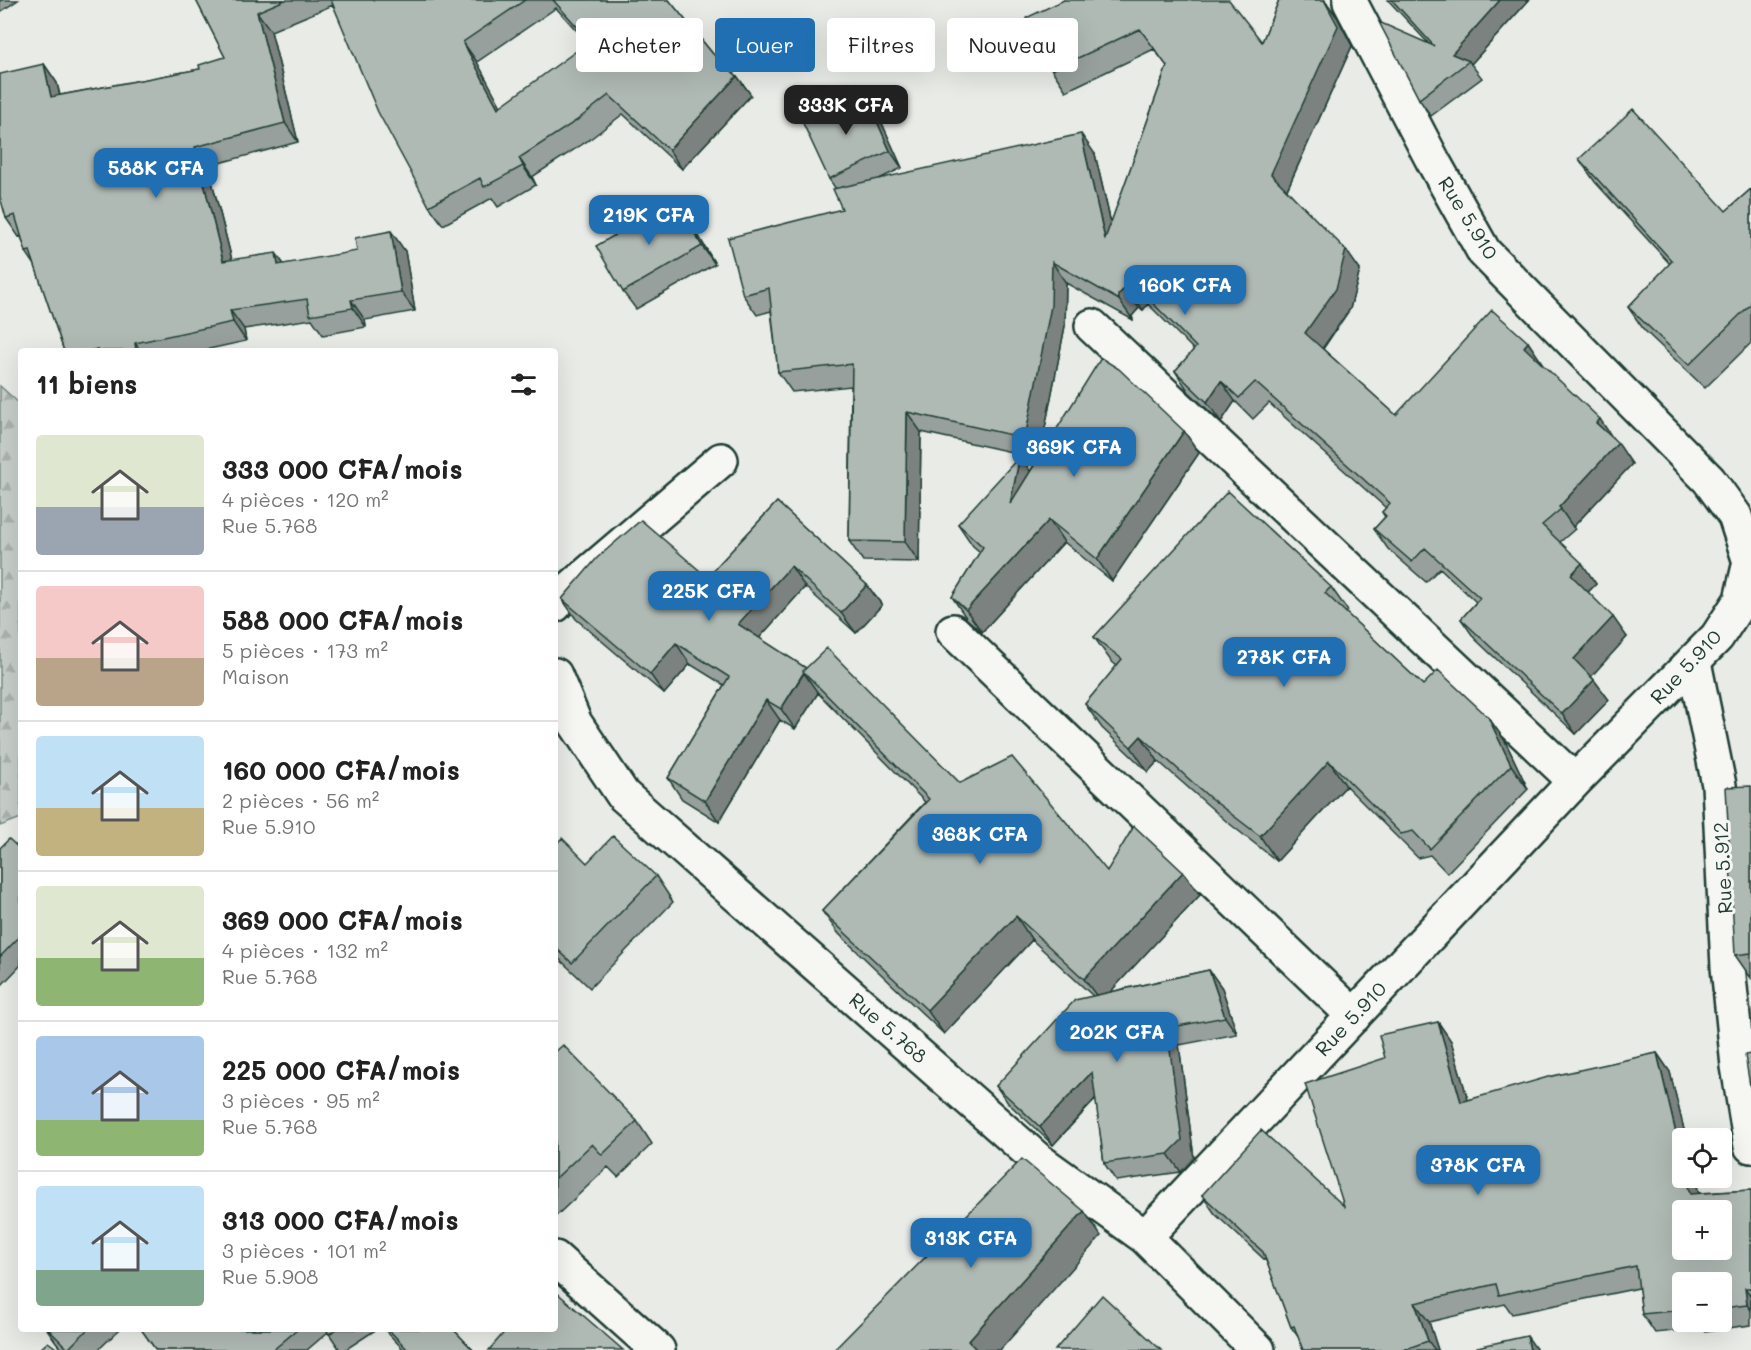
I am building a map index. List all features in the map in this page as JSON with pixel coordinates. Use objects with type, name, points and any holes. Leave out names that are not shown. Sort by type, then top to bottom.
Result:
[{"type":"street","name":"Rue 5.910","points":[[1145,1237],[1575,781],[1717,637],[1741,600],[1750,562],[1735,516],[1709,480],[1484,252],[1433,161],[1350,2]]},
{"type":"street","points":[[1092,326],[1575,781]]},
{"type":"street","points":[[558,601],[721,460]]},
{"type":"street","points":[[952,631],[1354,1016]]},
{"type":"street","name":"Rue 5.912","points":[[1694,662],[1719,785],[1728,968],[1738,1066],[1751,1146]]},
{"type":"street","name":"Rue 5.768","points":[[558,682],[575,723],[623,795],[1038,1160],[1145,1237],[1258,1350]]},
{"type":"street","points":[[1013,1184],[1038,1160]]},
{"type":"street","points":[[558,1261],[658,1350]]},
{"type":"green space","points":[[0,386],[18,402],[18,819],[0,826]]},
{"type":"building","points":[[196,0],[285,0],[257,12],[285,123],[195,147],[223,261],[276,253],[278,265],[357,251],[355,238],[391,231],[401,292],[351,300],[353,308],[310,315],[307,299],[230,310],[233,322],[135,343],[136,348],[63,348],[30,251],[26,252],[15,215],[6,218],[0,197],[0,74],[44,64],[51,97],[200,69],[199,65],[225,57]]},
{"type":"building","points":[[331,0],[525,0],[463,42],[498,108],[576,51],[576,72],[703,72],[703,42],[715,56],[715,72],[733,72],[737,76],[669,150],[609,95],[576,121],[519,158],[523,166],[484,187],[480,178],[429,206],[378,112]]},
{"type":"building","points":[[553,0],[669,0],[684,18],[576,18],[576,25]]},
{"type":"building","points":[[1064,0],[1229,0],[1262,42],[1279,0],[1324,0],[1338,26],[1271,174],[1346,250],[1336,289],[1305,333],[1396,415],[1492,310],[1528,342],[1524,347],[1600,419],[1596,423],[1618,443],[1559,507],[1561,509],[1542,525],[1582,563],[1571,575],[1613,617],[1574,659],[1594,680],[1562,714],[1461,619],[1480,598],[1425,548],[1412,562],[1374,529],[1386,516],[1382,512],[1390,503],[1255,382],[1239,398],[1221,381],[1207,402],[1175,371],[1196,347],[1134,284],[1129,290],[1125,288],[1118,295],[1119,300],[1052,262],[1051,306],[1025,438],[907,412],[905,542],[849,541],[852,364],[778,372],[769,288],[743,295],[728,238],[842,209],[833,189],[1081,134],[1105,239],[1167,66],[1140,29],[1078,58],[1078,18],[1026,18]]},
{"type":"building","points":[[1392,0],[1500,0],[1452,54],[1469,61],[1419,99],[1379,22],[1434,46]]},
{"type":"building","points":[[864,92],[890,151],[829,179],[802,121]]},
{"type":"building","points":[[1633,109],[1726,211],[1751,189],[1751,304],[1689,365],[1628,307],[1672,261],[1579,159]]},
{"type":"building","points":[[675,200],[702,246],[623,292],[596,246]]},
{"type":"building","points":[[1101,358],[1119,369],[1184,431],[1097,559],[1049,520],[966,610],[952,597],[983,547],[958,524],[1020,456],[1010,504]]},
{"type":"building","points":[[1228,491],[1331,587],[1325,593],[1423,685],[1438,670],[1488,717],[1511,765],[1430,849],[1413,831],[1401,834],[1329,761],[1260,836],[1209,797],[1141,736],[1131,747],[1085,704],[1122,659],[1094,637]]},
{"type":"building","points":[[777,502],[867,585],[841,613],[791,566],[738,624],[806,668],[781,709],[766,700],[705,801],[668,778],[729,677],[676,643],[650,674],[562,599],[597,558],[641,520],[707,577]]},
{"type":"building","points":[[827,648],[960,783],[1012,757],[1107,871],[1134,826],[1183,872],[1084,979],[1016,916],[927,1010],[822,911],[929,799],[803,671]]},
{"type":"building","points":[[1751,786],[1751,953],[1735,955],[1726,787]]},
{"type":"building","points":[[613,836],[656,876],[572,963],[558,950],[558,842],[562,838],[587,863]]},
{"type":"building","points":[[9,839],[18,847],[18,938],[0,957],[0,848]]},
{"type":"building","points":[[1209,970],[1225,1017],[1167,1028],[1182,1140],[1168,1154],[1104,1163],[1092,1072],[1040,1127],[996,1086],[1075,1000]]},
{"type":"building","points":[[1438,1022],[1461,1102],[1548,1077],[1657,1053],[1675,1128],[1672,1128],[1672,1188],[1688,1188],[1690,1194],[1751,1190],[1751,1288],[1745,1288],[1747,1305],[1732,1307],[1732,1272],[1672,1272],[1672,1311],[1642,1314],[1636,1266],[1499,1295],[1496,1284],[1415,1303],[1428,1341],[1403,1350],[1303,1350],[1294,1326],[1291,1327],[1263,1252],[1202,1195],[1261,1130],[1344,1206],[1305,1084],[1385,1058],[1379,1035]]},
{"type":"building","points":[[563,1045],[637,1121],[602,1155],[592,1144],[558,1176],[558,1049]]},
{"type":"building","points":[[1751,1054],[1751,1092],[1745,1055]]},
{"type":"building","points":[[1022,1159],[1084,1211],[968,1341],[977,1350],[834,1350]]},
{"type":"building","points":[[558,1294],[623,1350],[489,1350],[504,1332],[558,1332]]},
{"type":"building","points":[[1102,1295],[1161,1350],[1055,1350]]},
{"type":"building","points":[[51,1332],[85,1332],[68,1349]]},
{"type":"building","points":[[143,1332],[294,1332],[273,1350],[156,1350]]},
{"type":"building","points":[[391,1332],[456,1332],[473,1350],[408,1350]]},
{"type":"building","points":[[1527,1336],[1530,1350],[1478,1350],[1477,1347]]},
{"type":"building","points":[[48,1342],[59,1350],[39,1350]]}]
